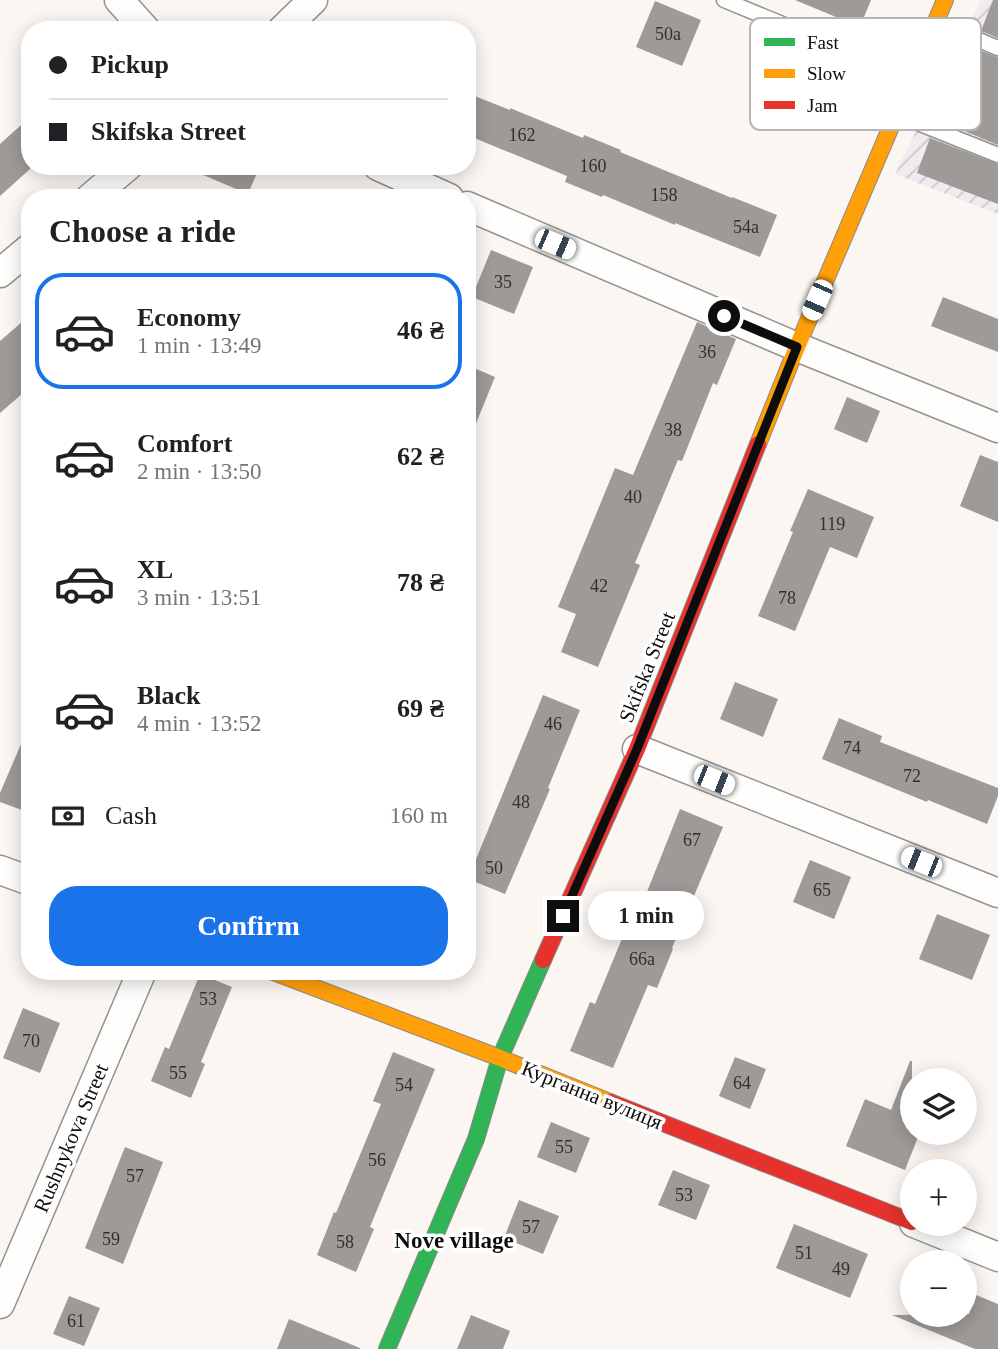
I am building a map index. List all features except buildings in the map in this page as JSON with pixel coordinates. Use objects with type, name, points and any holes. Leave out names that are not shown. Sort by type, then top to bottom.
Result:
[{"type":"street","points":[[119,0],[138,21]]},
{"type":"street","points":[[291,21],[313,0]]},
{"type":"street","name":"Skifska Street","points":[[938,18],[945,0]]},
{"type":"street","name":"Skifska Street","points":[[387,1349],[476,1139],[500,1058],[637,749],[797,347],[890,130]]},
{"type":"street","points":[[101,189],[117,175]]},
{"type":"street","points":[[398,175],[429,189]]},
{"type":"street","points":[[476,210],[797,347],[998,428]]},
{"type":"street","points":[[0,273],[21,256]]},
{"type":"street","points":[[637,749],[998,892]]},
{"type":"street","points":[[0,870],[21,878]]},
{"type":"street","name":"Rushnykova Street","points":[[0,1304],[138,980]]},
{"type":"street","name":"Курганна вулиця","points":[[295,980],[500,1058],[900,1218]]},
{"type":"street","name":"Курганна вулиця","points":[[946,1236],[998,1257]]},
{"type":"lane","points":[[724,0],[767,18]]},
{"type":"lane","points":[[981,41],[998,48]]},
{"type":"lane","points":[[936,130],[998,155]]},
{"type":"shaded area","points":[[981,0],[998,0],[998,214],[895,174],[917,130],[981,130],[981,18],[972,18]]},
{"type":"traffic: fast","points":[[387,1349],[476,1139],[500,1058],[543,960]]},
{"type":"traffic: slow","points":[[937,18],[945,0]]},
{"type":"traffic: slow","points":[[758,444],[890,130]]},
{"type":"traffic: slow","points":[[295,980],[610,1102]]},
{"type":"traffic: jam","points":[[543,960],[637,749],[758,444]]},
{"type":"traffic: jam","points":[[610,1102],[900,1217]]},
{"type":"district","name":"Nove village","points":[[454,1240]]},
{"type":"route","points":[[563,916],[637,749],[797,347],[724,316]]}]
